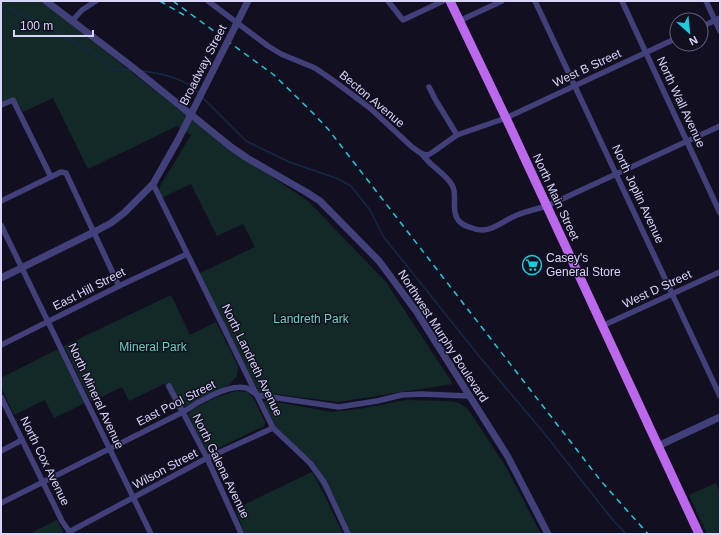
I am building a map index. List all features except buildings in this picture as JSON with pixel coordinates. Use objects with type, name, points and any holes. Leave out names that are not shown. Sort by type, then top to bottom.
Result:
[{"type":"main road","name":"North Main Street","points":[[450,1],[506,118],[699,534]]},
{"type":"street","name":"Northwest Murphy Boulevard","points":[[46,1],[131,66],[205,127],[247,158],[320,201],[379,261],[416,311],[508,457],[548,534]]},
{"type":"street","points":[[82,10],[85,1]]},
{"type":"street","points":[[72,21],[82,10],[96,1]]},
{"type":"street","name":"Becton Avenue","points":[[208,1],[268,46],[281,54],[315,68],[370,108],[412,147],[422,154],[428,162],[453,186],[456,198],[455,214],[461,224],[473,229],[485,230],[500,225],[522,213],[547,206]]},
{"type":"street","name":"Broadway Street","points":[[1,278],[110,223],[124,213],[153,184],[178,140],[248,1]]},
{"type":"street","points":[[388,1],[403,20],[443,1]]},
{"type":"street","points":[[459,21],[502,1]]},
{"type":"street","name":"North Joplin Avenue","points":[[535,1],[720,396]]},
{"type":"street","name":"North Wall Avenue","points":[[622,1],[720,213]]},
{"type":"street","points":[[706,1],[717,20],[720,32]]},
{"type":"street","name":"West B Street","points":[[506,118],[669,42]]},
{"type":"street","points":[[429,87],[457,135]]},
{"type":"street","points":[[1,106],[12,100],[51,177]]},
{"type":"street","points":[[422,154],[428,155],[434,152],[457,135],[506,118]]},
{"type":"street","points":[[547,206],[720,126]]},
{"type":"street","points":[[1,201],[61,172],[66,173],[119,286]]},
{"type":"street","name":"North Landreth Avenue","points":[[153,184],[273,428],[310,463],[324,482],[348,534]]},
{"type":"street","name":"North Mineral Avenue","points":[[1,225],[49,321],[151,534]]},
{"type":"street","name":"East Hill Street","points":[[1,345],[187,254]]},
{"type":"street","name":"West D Street","points":[[602,326],[720,272]]},
{"type":"street","name":"North Galena Avenue","points":[[169,386],[207,458],[241,534]]},
{"type":"street","name":"East Pool Street","points":[[1,503],[183,412],[194,404],[231,388],[246,388],[257,395],[339,407],[377,401],[402,395],[422,394],[469,396]]},
{"type":"street","name":"North Cox Avenue","points":[[1,397],[70,533]]},
{"type":"street","points":[[658,446],[720,417]]},
{"type":"street","name":"Wilson Street","points":[[70,533],[207,458],[273,428]]},
{"type":"street","points":[[1,451],[22,440]]},
{"type":"green space","name":"Landreth Park","points":[[1,1],[42,1],[215,138],[309,202],[386,282],[453,384],[338,402],[259,392],[198,274],[255,247],[243,224],[217,236],[191,184],[161,198],[159,192],[160,186],[191,135],[177,126],[88,169],[53,98],[23,112],[19,104],[13,99],[1,102]]},
{"type":"green space","name":"Mineral Park","points":[[171,295],[190,335],[216,322],[237,364],[237,376],[229,385],[186,406],[178,412],[164,384],[129,401],[122,387],[91,402],[64,346]]},
{"type":"green space","points":[[60,348],[85,403],[54,418],[45,400],[14,415],[1,387],[1,378]]},
{"type":"green space","points":[[236,391],[247,392],[253,397],[265,422],[264,426],[208,453],[188,415],[190,411],[214,398]]},
{"type":"green space","points":[[266,400],[331,412],[359,409],[406,400],[447,401],[459,403],[468,409],[506,467],[541,534],[347,534],[331,501],[307,463],[282,438],[261,404]]},
{"type":"green space","points":[[312,472],[343,534],[245,534],[235,509]]},
{"type":"green space","points":[[716,483],[720,493],[720,534],[707,534],[689,495]]},
{"type":"green space","points":[[57,520],[64,534],[29,534]]},
{"type":"waterway","points":[[1,5],[32,19],[93,53],[113,69],[132,70]]},
{"type":"waterway","points":[[141,71],[172,77],[186,83],[198,92]]},
{"type":"waterway","points":[[202,97],[246,141],[289,162],[336,178],[351,186],[370,210],[383,236],[479,356],[544,433],[612,519],[626,534]]},
{"type":"railway","points":[[160,1],[184,15]]},
{"type":"railway","points":[[173,1],[274,75],[328,129],[601,481],[648,534]]},
{"type":"place","name":"Casey's General Store","points":[[532,265]]}]
